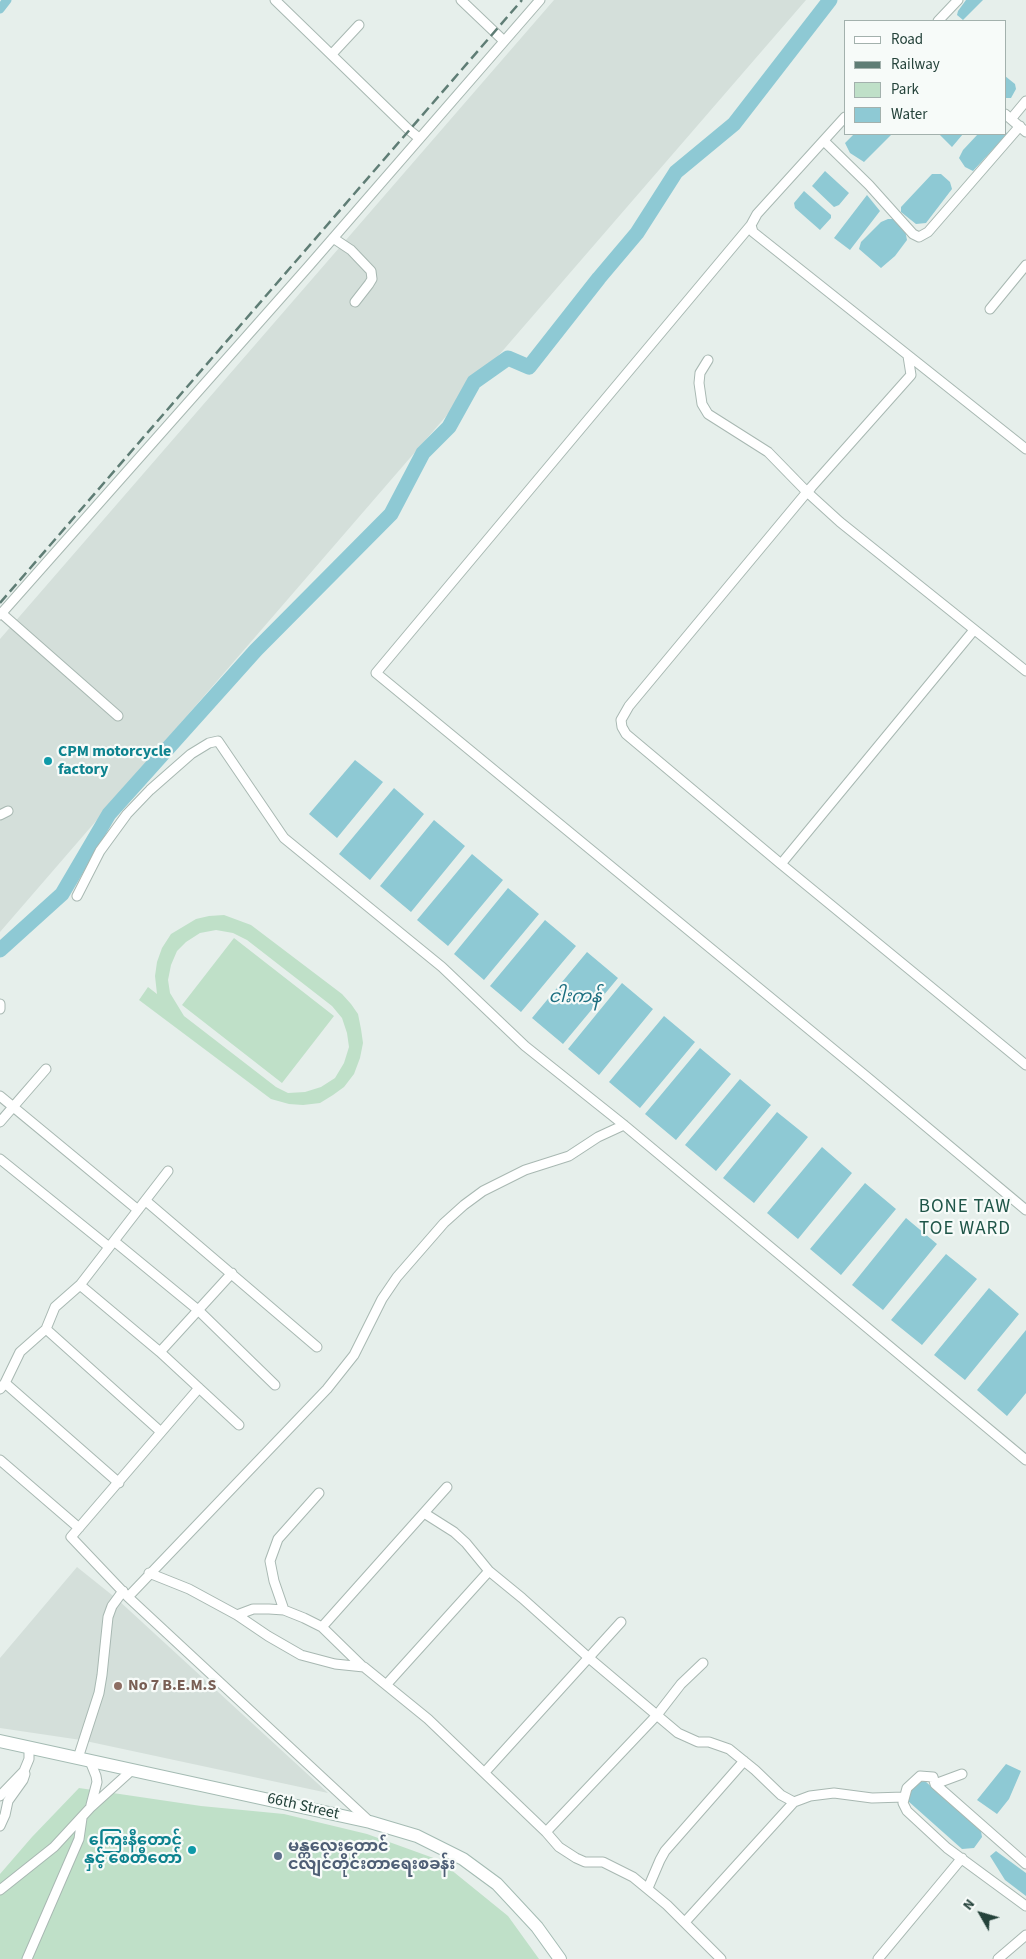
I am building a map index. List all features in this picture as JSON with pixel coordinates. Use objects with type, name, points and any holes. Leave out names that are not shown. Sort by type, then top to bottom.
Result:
[{"type":"street","points":[[275,0],[419,138]]},
{"type":"street","points":[[461,0],[504,41]]},
{"type":"street","points":[[118,716],[1,614],[540,0]]},
{"type":"street","points":[[939,20],[958,0]]},
{"type":"street","points":[[332,54],[359,25]]},
{"type":"street","points":[[824,140],[869,185],[913,234],[919,237],[928,232],[1023,129],[1008,116],[1026,101]]},
{"type":"street","points":[[844,118],[757,214],[752,225],[376,673],[1026,1210]]},
{"type":"street","points":[[752,225],[753,232],[1026,449]]},
{"type":"street","points":[[333,238],[351,250],[371,271],[372,279],[355,302]]},
{"type":"street","points":[[990,309],[1026,265]]},
{"type":"street","points":[[908,356],[911,375],[807,492],[629,706],[621,720],[622,727],[626,734],[781,864],[1026,1065]]},
{"type":"street","points":[[708,360],[700,373],[699,383],[702,404],[708,414],[768,452],[840,522],[1026,671]]},
{"type":"street","points":[[781,864],[974,630]]},
{"type":"street","points":[[77,896],[100,851],[127,814],[150,790],[191,754],[209,743],[218,741],[284,838],[442,967],[525,1046],[624,1125],[1026,1460]]},
{"type":"street","points":[[0,1004],[0,1009]]},
{"type":"street","points":[[0,1122],[46,1069]]},
{"type":"street","points":[[0,1096],[138,1210]]},
{"type":"street","points":[[90,1808],[97,1782],[84,1760],[99,1693],[108,1616],[112,1606],[149,1573],[337,1378],[354,1355],[382,1299],[396,1277],[444,1223],[464,1204],[483,1191],[525,1170],[568,1156],[598,1137],[624,1125]]},
{"type":"street","points":[[0,1159],[198,1310],[275,1385]]},
{"type":"street","points":[[120,1482],[2,1386],[20,1352],[46,1329],[55,1307],[80,1286],[168,1171]]},
{"type":"street","points":[[146,1201],[317,1348]]},
{"type":"street","points":[[160,1352],[232,1273]]},
{"type":"street","points":[[80,1286],[160,1352],[239,1425]]},
{"type":"street","points":[[46,1329],[161,1432]]},
{"type":"street","points":[[198,1388],[72,1537],[125,1594],[370,1822]]},
{"type":"street","points":[[0,1460],[79,1528]]},
{"type":"street","points":[[322,1627],[447,1487]]},
{"type":"street","points":[[284,1610],[274,1581],[270,1561],[278,1539],[319,1493]]},
{"type":"street","points":[[424,1513],[460,1538],[489,1571],[678,1733],[698,1742],[719,1744],[729,1749],[781,1795],[794,1802]]},
{"type":"street","points":[[386,1686],[489,1571]]},
{"type":"street","points":[[149,1573],[189,1589],[237,1615],[301,1655],[335,1664],[364,1667]]},
{"type":"street","points":[[237,1615],[253,1609],[284,1610],[322,1627],[364,1667],[428,1720],[485,1772],[559,1847],[585,1862],[603,1862],[622,1870],[648,1888],[721,1959]]},
{"type":"street","points":[[485,1772],[621,1622]]},
{"type":"street","points":[[546,1832],[657,1715],[681,1684],[703,1664]]},
{"type":"street","name":"66th Street","points":[[0,1742],[370,1822],[429,1840],[480,1870],[497,1884],[537,1927],[560,1959]]},
{"type":"street","points":[[0,1826],[6,1815],[8,1801],[23,1780],[29,1759],[29,1748]]},
{"type":"street","points":[[648,1888],[665,1851],[744,1761]]},
{"type":"street","points":[[0,1890],[54,1847],[90,1808],[132,1770]]},
{"type":"street","points":[[0,1796],[24,1772]]},
{"type":"street","points":[[935,1784],[962,1774]]},
{"type":"street","points":[[1026,1864],[935,1784],[933,1778],[920,1776],[907,1788],[904,1797],[904,1806],[907,1811],[947,1848],[1026,1906]]},
{"type":"street","points":[[685,1922],[794,1802],[810,1796],[834,1794],[872,1798],[904,1797]]},
{"type":"street","points":[[27,1959],[79,1839],[82,1818]]},
{"type":"street","points":[[878,1959],[962,1858]]},
{"type":"street","points":[[998,1959],[1026,1935]]},
{"type":"shaded area","points":[[554,0],[806,0],[0,932],[0,639]]},
{"type":"shaded area","points":[[77,1567],[117,1599],[328,1793],[81,1740],[0,1728],[0,1658]]},
{"type":"green space","points":[[224,915],[251,925],[342,994],[351,1004],[358,1014],[363,1043],[354,1074],[344,1087],[320,1103],[289,1104],[271,1099],[139,1000],[148,987],[157,994],[155,976],[157,962],[162,948],[171,934],[196,919]],"holes":[[[216,930],[233,933],[247,940],[332,1006],[342,1018],[349,1047],[344,1063],[335,1078],[321,1087],[305,1092],[288,1093],[276,1087],[184,1016],[170,993],[168,980],[171,965],[177,951],[186,942],[200,933]]]},
{"type":"green space","points":[[234,938],[334,1016],[282,1083],[182,1005]]},
{"type":"green space","points":[[79,1788],[201,1806],[284,1814],[367,1834],[439,1860],[508,1916],[539,1959],[0,1959],[0,1874]]},
{"type":"water","points":[[966,0],[983,0],[963,20],[957,15]]},
{"type":"water","points":[[1006,77],[1015,84],[1016,89],[1011,98],[1006,98]]},
{"type":"water","points":[[1006,132],[1007,134],[973,171],[965,167],[959,158],[963,150],[977,135],[1006,135]]},
{"type":"water","points":[[853,135],[891,135],[864,162],[850,153],[845,143]]},
{"type":"water","points":[[940,135],[962,135],[952,147]]},
{"type":"water","points":[[825,171],[849,193],[839,205],[834,207],[812,186]]},
{"type":"water","points":[[932,174],[941,174],[950,182],[952,189],[926,223],[916,224],[901,212],[901,207]]},
{"type":"water","points":[[804,191],[831,215],[831,218],[820,230],[795,208],[794,203]]},
{"type":"water","points":[[867,195],[880,211],[850,250],[834,238]]},
{"type":"water","points":[[894,219],[905,230],[907,240],[895,256],[881,268],[859,249],[861,242],[881,222]]},
{"type":"water","points":[[355,760],[383,782],[337,838],[309,814]]},
{"type":"water","points":[[394,788],[424,814],[370,880],[339,854]]},
{"type":"water","points":[[434,820],[465,846],[411,912],[380,886]]},
{"type":"water","points":[[472,854],[503,880],[448,946],[417,920]]},
{"type":"water","points":[[508,888],[539,914],[484,980],[454,954]]},
{"type":"water","name":"ငါးကန်","points":[[545,920],[576,946],[521,1012],[490,986]]},
{"type":"water","name":"ငါးကန်","points":[[587,952],[618,978],[563,1044],[532,1018]]},
{"type":"water","name":"ငါးကန်","points":[[622,983],[653,1009],[599,1075],[568,1049]]},
{"type":"water","points":[[664,1016],[695,1042],[640,1108],[609,1082]]},
{"type":"water","points":[[700,1048],[731,1074],[676,1140],[645,1114]]},
{"type":"water","points":[[740,1079],[771,1105],[716,1171],[685,1145]]},
{"type":"water","points":[[777,1112],[808,1137],[754,1203],[723,1178]]},
{"type":"water","points":[[822,1147],[852,1173],[798,1239],[767,1213]]},
{"type":"water","points":[[865,1183],[896,1209],[841,1275],[810,1249]]},
{"type":"water","points":[[906,1218],[937,1244],[883,1310],[852,1285]]},
{"type":"water","points":[[946,1254],[977,1279],[922,1345],[891,1320]]},
{"type":"water","points":[[989,1288],[1019,1314],[965,1380],[934,1355]]},
{"type":"water","points":[[1026,1330],[1026,1393],[1007,1416],[977,1390]]},
{"type":"water","points":[[1006,1764],[1021,1771],[1009,1799],[997,1814],[977,1800]]},
{"type":"water","points":[[925,1781],[981,1831],[982,1837],[974,1848],[962,1849],[908,1801],[910,1791],[919,1782]]},
{"type":"water","points":[[996,1851],[1026,1873],[1026,1896],[1005,1880],[990,1856]]},
{"type":"waterway","points":[[0,9],[7,0]]},
{"type":"waterway","points":[[0,950],[62,894],[109,814],[256,650],[391,514],[423,453],[449,427],[474,382],[508,358],[529,367],[637,233],[676,172],[734,124],[830,0]]},
{"type":"railway","points":[[0,603],[522,0]]},
{"type":"place","name":"CPM motorcycle factory","points":[[48,761]]},
{"type":"place","name":"No 7 B.E.M.S","points":[[118,1686]]},
{"type":"place","name":"ကြေးနီတောင် နှင့် စေတီတော်","points":[[192,1850]]},
{"type":"place","name":"မန္တလေးတောင် ငလျင်တိုင်းတာရေးစခန်း","points":[[278,1856]]},
{"type":"district","name":"BONE TAW TOE WARD","points":[[965,1219]]}]
